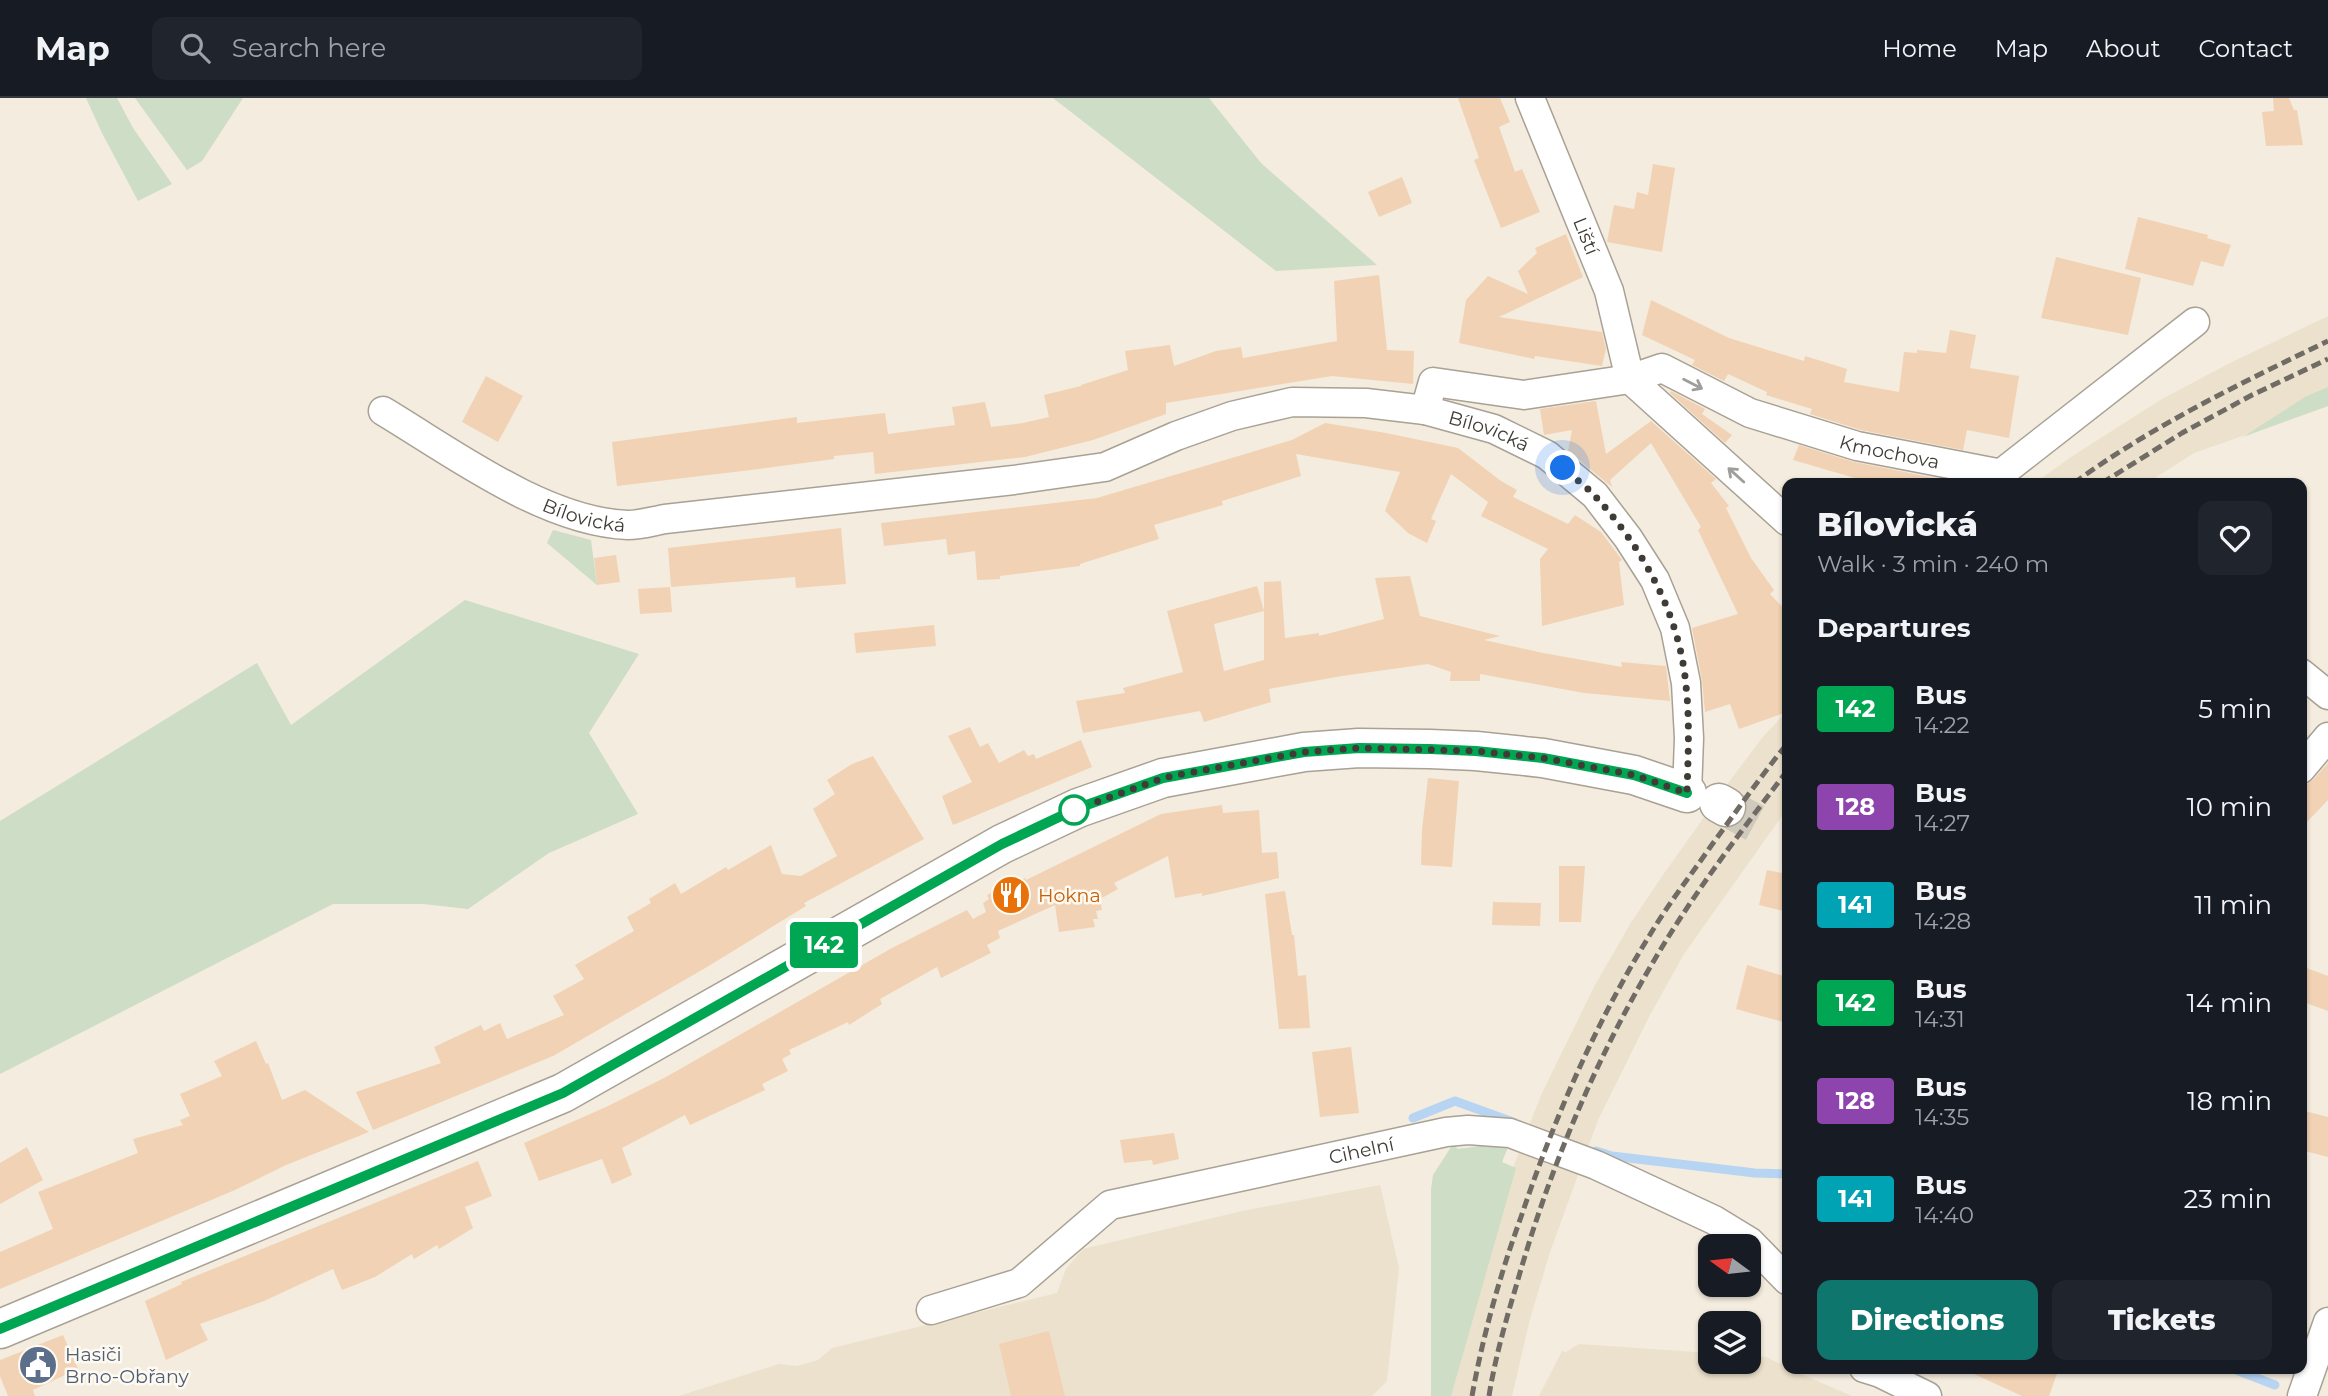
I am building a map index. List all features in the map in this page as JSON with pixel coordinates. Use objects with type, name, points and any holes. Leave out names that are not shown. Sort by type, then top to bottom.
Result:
[{"type":"main road","points":[[0,1329],[563,1093],[1002,844],[1078,808],[1163,778],[1304,752],[1359,748],[1430,749],[1543,758],[1634,775],[1711,801]]},
{"type":"street","name":"Liští","points":[[1530,98],[1609,291],[1630,379]]},
{"type":"street","name":"Kmochova","points":[[1630,379],[1662,368],[1750,413],[1845,443],[1996,478],[2195,322]]},
{"type":"street","name":"Bílovická","points":[[1425,410],[1433,382],[1524,395],[1630,379]]},
{"type":"street","points":[[1630,379],[1782,516]]},
{"type":"street","name":"Bílovická","points":[[383,411],[508,486],[554,508],[597,521],[631,525],[1105,467],[1176,436],[1232,416],[1292,402],[1366,403],[1425,410],[1494,429],[1547,455],[1595,495],[1656,580],[1675,628],[1686,683],[1689,738],[1711,801]]},
{"type":"street","points":[[2307,678],[2328,695]]},
{"type":"street","points":[[2307,762],[2328,737]]},
{"type":"street","name":"Cihelní","points":[[931,1310],[1019,1283],[1110,1205],[1312,1160],[1446,1132],[1468,1130],[1510,1133],[1596,1165],[1714,1220],[1750,1242],[1782,1275]]},
{"type":"street","points":[[2302,1396],[2328,1322]]},
{"type":"street","points":[[1882,1374],[1927,1396]]},
{"type":"shaded area","points":[[2328,316],[2328,406],[2194,453],[2155,478],[2042,478],[2162,399]]},
{"type":"shaded area","points":[[1782,716],[1782,816],[1684,954],[1650,1015],[1598,1120],[1550,1252],[1530,1319],[1512,1396],[1449,1396],[1513,1168],[1541,1095],[1595,985],[1632,921],[1762,738]]},
{"type":"shaded area","points":[[1380,1185],[1399,1268],[1387,1381],[1372,1396],[679,1396],[779,1364],[797,1366],[818,1360],[832,1348],[1057,1293],[1066,1269],[1083,1249],[1242,1211]]},
{"type":"shaded area","points":[[1579,1344],[1698,1352],[1698,1374],[1761,1374],[1761,1357],[1766,1357],[1782,1365],[1782,1374],[1801,1374],[1852,1396],[1539,1396],[1562,1351],[1566,1352]]},
{"type":"green space","points":[[86,98],[117,98],[133,128],[172,184],[138,201]]},
{"type":"green space","points":[[135,98],[243,98],[202,161],[187,170]]},
{"type":"green space","points":[[1053,98],[1209,98],[1261,163],[1377,265],[1276,271]]},
{"type":"green space","points":[[2328,387],[2328,406],[2243,437],[2305,397]]},
{"type":"green space","points":[[553,530],[591,540],[597,585],[547,543]]},
{"type":"green space","points":[[465,600],[639,654],[589,733],[638,814],[549,853],[468,909],[423,904],[333,904],[0,1074],[0,821],[257,663],[291,725]]},
{"type":"green space","points":[[1510,1142],[1502,1162],[1516,1168],[1451,1396],[1431,1396],[1433,1175],[1453,1144],[1458,1149]]},
{"type":"building","points":[[1458,98],[1500,98],[1510,122],[1499,127],[1515,172],[1522,169],[1540,212],[1501,228],[1474,160],[1479,158]]},
{"type":"building","points":[[2273,98],[2289,98],[2294,110],[2297,110],[2303,145],[2266,146],[2262,112],[2274,111]]},
{"type":"building","points":[[1653,164],[1675,168],[1662,252],[1607,242],[1614,205],[1634,209],[1637,192],[1648,195]]},
{"type":"building","points":[[1402,177],[1412,203],[1379,217],[1368,192]]},
{"type":"building","points":[[2138,217],[2208,235],[2207,238],[2231,245],[2223,267],[2201,261],[2193,286],[2125,269]]},
{"type":"building","points":[[1566,234],[1583,277],[1499,317],[1602,332],[1606,349],[1602,366],[1535,356],[1534,359],[1459,343],[1466,300],[1488,276],[1528,294],[1518,271],[1537,253],[1535,248]]},
{"type":"building","points":[[2056,257],[2141,278],[2128,335],[2041,318]]},
{"type":"building","points":[[1379,275],[1387,350],[1414,351],[1413,384],[1332,376],[1166,403],[1166,414],[1093,440],[1025,457],[875,474],[873,452],[617,486],[612,442],[797,417],[797,423],[885,413],[888,434],[955,425],[952,407],[985,402],[991,427],[1023,423],[1049,417],[1044,395],[1128,370],[1125,351],[1170,345],[1174,366],[1216,351],[1241,347],[1243,358],[1337,341],[1334,281]]},
{"type":"building","points":[[1651,300],[1729,338],[1804,361],[1805,356],[1847,369],[1844,382],[1899,392],[1904,352],[1917,353],[1917,350],[1946,353],[1950,330],[1976,335],[1970,368],[2019,376],[2009,438],[1967,430],[1963,450],[1861,430],[1810,414],[1812,409],[1766,395],[1767,392],[1728,374],[1724,381],[1692,365],[1695,360],[1642,335]]},
{"type":"building","points":[[486,376],[523,396],[498,442],[462,422]]},
{"type":"building","points":[[1671,391],[1705,409],[1702,414],[1732,435],[1725,443],[1670,393]]},
{"type":"building","points":[[1596,401],[1606,454],[1651,421],[1716,479],[1711,483],[1729,506],[1726,508],[1751,558],[1774,590],[1770,594],[1782,607],[1782,714],[1739,729],[1730,704],[1705,712],[1692,628],[1738,614],[1698,530],[1701,527],[1651,443],[1610,480],[1612,487],[1568,451],[1572,430],[1544,435],[1540,409]]},
{"type":"building","points":[[1325,423],[1458,448],[1517,490],[1513,497],[1568,524],[1575,515],[1601,532],[1622,560],[1619,562],[1624,605],[1542,626],[1540,559],[1548,549],[1481,516],[1488,502],[1451,474],[1431,519],[1436,521],[1427,543],[1408,533],[1385,511],[1400,472],[1296,454],[1301,476],[1222,501],[1223,505],[1154,525],[1159,539],[1080,566],[1000,576],[1000,579],[977,580],[975,551],[948,555],[946,539],[884,546],[881,523],[1097,498],[1292,440]]},
{"type":"building","points":[[1799,445],[1854,462],[1935,478],[1855,478],[1793,460]]},
{"type":"building","points":[[841,528],[846,584],[796,588],[795,577],[671,587],[668,548]]},
{"type":"building","points":[[616,555],[620,582],[597,585],[594,558]]},
{"type":"building","points":[[1410,576],[1420,616],[1500,636],[1484,640],[1543,653],[1622,667],[1621,662],[1666,666],[1670,701],[1584,693],[1480,674],[1480,681],[1450,681],[1451,672],[1428,664],[1269,689],[1271,702],[1204,722],[1200,711],[1083,733],[1076,701],[1125,693],[1123,688],[1183,672],[1167,611],[1257,586],[1264,611],[1264,582],[1281,581],[1285,638],[1319,633],[1319,636],[1384,619],[1375,578]],"holes":[[[1264,611],[1264,660],[1224,671],[1214,624]]]},
{"type":"building","points":[[670,587],[672,612],[640,614],[638,589]]},
{"type":"building","points":[[934,625],[936,646],[856,653],[854,633]]},
{"type":"building","points":[[970,727],[980,747],[988,743],[999,763],[1024,750],[1028,756],[1034,754],[1036,759],[1081,740],[1092,767],[953,825],[942,796],[972,782],[948,736]]},
{"type":"building","points":[[873,756],[924,839],[804,903],[806,906],[707,967],[553,1056],[373,1130],[356,1092],[441,1063],[434,1047],[481,1025],[484,1031],[500,1023],[507,1039],[564,1015],[553,996],[584,979],[575,965],[634,931],[627,917],[651,903],[649,899],[675,883],[681,894],[726,867],[728,870],[771,845],[782,874],[801,876],[837,856],[813,809],[835,794],[827,780],[852,764]]},
{"type":"building","points":[[2328,763],[2328,800],[2307,822],[2307,784]]},
{"type":"building","points":[[1428,778],[1459,781],[1452,867],[1421,865]]},
{"type":"building","points":[[1222,805],[1223,813],[1259,810],[1262,853],[1277,852],[1279,878],[1202,896],[1202,893],[1175,898],[1168,856],[1114,883],[1118,889],[1100,899],[1102,910],[1096,911],[1098,919],[1093,919],[1095,927],[1059,932],[1055,905],[998,931],[1000,938],[987,945],[991,953],[941,978],[937,967],[880,999],[882,1004],[849,1025],[848,1022],[789,1050],[791,1054],[782,1059],[788,1071],[762,1084],[765,1090],[690,1125],[685,1115],[622,1148],[632,1175],[612,1184],[602,1159],[539,1181],[524,1143],[666,1077],[892,948],[967,910],[973,919],[986,912],[983,903],[989,899],[987,895],[1025,878],[1026,880],[1161,814]]},
{"type":"building","points":[[1559,866],[1585,866],[1581,922],[1559,922]]},
{"type":"building","points":[[1767,870],[1782,873],[1782,911],[1759,905]]},
{"type":"building","points":[[1285,891],[1294,935],[1298,976],[1306,975],[1310,1028],[1279,1029],[1265,894]]},
{"type":"building","points":[[1493,902],[1541,903],[1540,926],[1492,925]]},
{"type":"building","points":[[1747,965],[1782,976],[1782,1022],[1736,1009]]},
{"type":"building","points":[[2307,968],[2328,976],[2328,1011],[2307,1003]]},
{"type":"building","points":[[256,1041],[266,1064],[268,1063],[282,1100],[305,1090],[369,1132],[286,1165],[235,1190],[0,1289],[0,1252],[53,1229],[38,1192],[138,1153],[133,1139],[183,1125],[180,1120],[190,1116],[180,1094],[222,1076],[214,1061]]},
{"type":"building","points":[[1351,1047],[1359,1113],[1320,1117],[1312,1052]]},
{"type":"building","points":[[2307,1112],[2328,1117],[2328,1157],[2307,1152]]},
{"type":"building","points":[[1174,1133],[1179,1159],[1153,1165],[1152,1160],[1124,1163],[1120,1140]]},
{"type":"building","points":[[27,1147],[43,1180],[0,1204],[0,1163]]},
{"type":"building","points":[[478,1161],[492,1196],[465,1207],[473,1228],[439,1249],[437,1245],[414,1259],[412,1254],[375,1277],[342,1290],[333,1269],[264,1301],[200,1324],[208,1340],[166,1360],[145,1301],[182,1284],[181,1282]]},
{"type":"building","points":[[1049,1331],[1065,1396],[1011,1396],[999,1344]]},
{"type":"building","name":"Hasiči Brno-Obřany","points":[[63,1335],[78,1369],[33,1390],[35,1396],[8,1396],[0,1376],[0,1360]]},
{"type":"building","points":[[1974,1374],[2057,1374],[2049,1396],[2022,1396]]},
{"type":"waterway","points":[[1413,1118],[1455,1101],[1513,1122]]},
{"type":"waterway","points":[[1596,1151],[1612,1156],[1782,1174]]},
{"type":"waterway","points":[[2247,1374],[2275,1385]]},
{"type":"tunnel","points":[[1726,807],[1755,823]]},
{"type":"railway","points":[[2081,478],[2166,424],[2328,341]]},
{"type":"railway","points":[[2110,478],[2182,433],[2252,395],[2328,359]]},
{"type":"railway","points":[[1472,1396],[1487,1328],[1513,1239],[1548,1144],[1594,1036],[1665,911],[1782,751]]},
{"type":"railway","points":[[1489,1396],[1501,1339],[1530,1238],[1562,1150],[1600,1063],[1643,980],[1681,917],[1782,778]]},
{"type":"bus line","name":"142","points":[[0,1329],[563,1093],[1002,844],[1078,808],[1163,778],[1304,752],[1359,748],[1430,749],[1543,758],[1634,775],[1687,793]]},
{"type":"place","name":"Hokna","points":[[1011,895]]},
{"type":"place","name":"Hasiči Brno-Obřany","points":[[38,1365]]},
{"type":"route","points":[[1074,810],[1163,778],[1304,752],[1359,748],[1476,751],[1543,758],[1634,775],[1687,793],[1689,738],[1686,683],[1675,628],[1656,580],[1628,538],[1595,495],[1563,468]]}]
